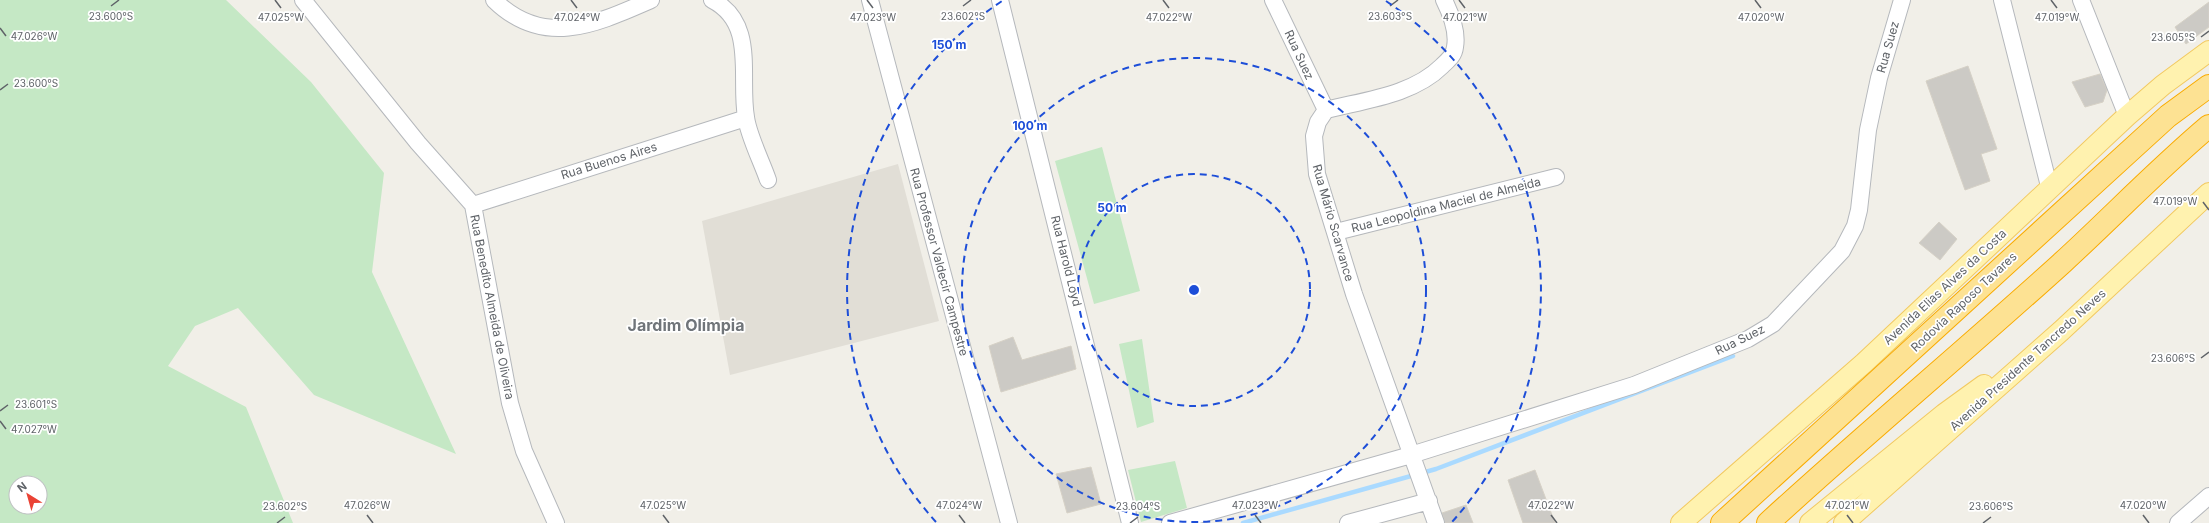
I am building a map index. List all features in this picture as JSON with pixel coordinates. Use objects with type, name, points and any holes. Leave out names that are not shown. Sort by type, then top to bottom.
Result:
[{"type":"highway","name":"Rodovia Raposo Tavares","points":[[1722,523],[2168,116],[2209,86]]},
{"type":"highway","points":[[1768,523],[2062,262],[2174,156],[2209,126]]},
{"type":"main road","name":"Avenida Elias Alves da Costa","points":[[1681,523],[1805,416],[2050,190],[2127,116],[2163,85],[2209,51]]},
{"type":"main road","name":"Avenida Presidente Tancredo Neves","points":[[1844,523],[2061,331],[2209,194]]},
{"type":"main road","points":[[1810,523],[1944,414],[2061,331]]},
{"type":"street","name":"Rua Benedito Almeida de Oliveira","points":[[302,0],[418,143],[472,205],[510,403],[524,451],[556,523]]},
{"type":"street","points":[[494,0],[507,12],[522,21],[541,28],[567,28],[597,23],[651,0]]},
{"type":"street","points":[[712,0],[728,11],[736,22],[743,44],[746,118],[768,180]]},
{"type":"street","name":"Rua Professor Valdecir Campestre","points":[[870,0],[1009,523]]},
{"type":"street","name":"Rua Harold Loyd","points":[[1000,0],[1130,523]]},
{"type":"street","name":"Rua Suez","points":[[1273,0],[1326,110]]},
{"type":"street","points":[[1326,110],[1419,84],[1436,73],[1450,60],[1455,48],[1455,32],[1450,12],[1444,0]]},
{"type":"street","name":"Rua Suez","points":[[1170,523],[1411,456],[1634,385],[1741,342],[1773,324],[1842,251],[1855,226],[1859,210],[1868,130],[1879,78],[1902,0]]},
{"type":"street","points":[[2002,0],[2050,190]]},
{"type":"street","points":[[2081,0],[2127,116]]},
{"type":"street","name":"Rua Mário Scarvance","points":[[1326,110],[1318,122],[1314,136],[1317,174],[1354,294],[1436,523]]},
{"type":"street","name":"Rua Buenos Aires","points":[[472,205],[746,118]]},
{"type":"street","name":"Rua Leopoldina Maciel de Almeida","points":[[1336,232],[1556,177]]},
{"type":"street","points":[[2178,523],[2209,496]]},
{"type":"street","points":[[1348,523],[1429,501]]},
{"type":"shaded area","points":[[898,164],[939,321],[730,375],[702,221]]},
{"type":"green space","points":[[0,0],[226,0],[311,82],[384,173],[372,272],[456,454],[314,395],[238,308],[195,326],[168,366],[246,407],[293,523],[0,523]]},
{"type":"green space","points":[[1102,147],[1140,291],[1094,304],[1055,161]]},
{"type":"green space","points":[[1142,339],[1154,422],[1137,428],[1119,344]]},
{"type":"green space","points":[[1175,461],[1187,508],[1141,522],[1128,470]]},
{"type":"building","points":[[2209,2],[2209,27],[2186,44],[2175,27]]},
{"type":"building","points":[[1968,66],[1997,149],[1981,154],[1990,181],[1965,190],[1926,81]]},
{"type":"building","points":[[2100,74],[2107,90],[2103,102],[2085,107],[2072,82]]},
{"type":"building","points":[[1939,222],[1957,239],[1940,260],[1919,243]]},
{"type":"building","points":[[1013,337],[1022,360],[1071,346],[1076,369],[1001,392],[989,346]]},
{"type":"building","points":[[1091,467],[1101,504],[1067,513],[1056,474]]},
{"type":"building","points":[[1535,470],[1555,523],[1523,523],[1508,480]]},
{"type":"building","points":[[1466,505],[1473,523],[1445,523],[1442,513]]},
{"type":"waterway","points":[[1243,523],[1436,469],[1733,356]]},
{"type":"district","name":"Jardim Olímpia","points":[[686,325]]}]
